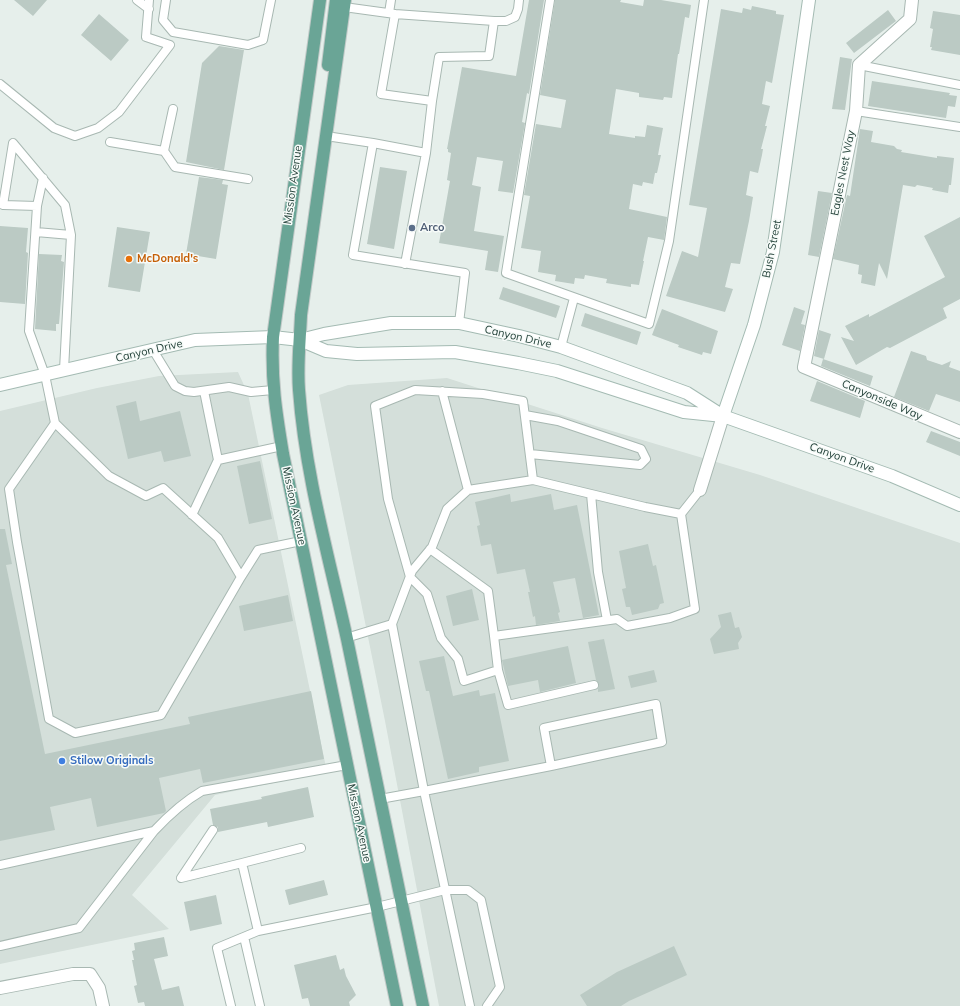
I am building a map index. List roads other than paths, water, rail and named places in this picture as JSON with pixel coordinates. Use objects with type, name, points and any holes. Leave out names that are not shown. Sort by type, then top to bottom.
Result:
[{"type":"main road","name":"Mission Avenue","points":[[320,0],[273,337],[273,390],[282,446],[301,541],[397,1006]]},
{"type":"main road","name":"Bush Street","points":[[700,490],[754,325],[773,252],[808,0]]},
{"type":"main road","points":[[858,65],[910,19],[912,0]]},
{"type":"main road","name":"Mission Avenue","points":[[342,2],[331,99],[303,298],[298,358],[299,389],[307,451],[316,498],[423,1006]]},
{"type":"main road","name":"Eagles Nest Way","points":[[804,367],[856,111],[858,65]]},
{"type":"main road","name":"Canyon Drive","points":[[300,340],[324,334],[391,323],[459,324],[519,336],[561,347],[687,393],[723,416],[892,476],[960,505]]},
{"type":"main road","name":"Canyon Drive","points":[[0,385],[195,340],[273,337],[300,340],[326,351],[357,354],[455,352],[518,363],[557,371],[684,412],[723,416]]},
{"type":"main road","name":"Canyonside Way","points":[[804,367],[960,432]]},
{"type":"main road","points":[[0,988],[73,974],[90,974],[99,988],[103,1006]]},
{"type":"lane","points":[[137,0],[149,10]]},
{"type":"lane","points":[[0,84],[54,128],[76,136],[98,128],[119,112],[170,45],[146,37],[150,0]]},
{"type":"lane","points":[[166,0],[164,20],[173,32],[248,45],[263,40],[271,0]]},
{"type":"lane","points":[[391,0],[392,13],[381,94],[432,101]]},
{"type":"lane","points":[[342,2],[392,13],[506,21],[515,17],[519,0]]},
{"type":"lane","points":[[550,0],[506,273],[649,324],[669,241],[704,0]]},
{"type":"lane","points":[[405,264],[426,153],[439,57],[489,56],[494,21]]},
{"type":"lane","points":[[858,65],[960,85]]},
{"type":"lane","points":[[164,151],[173,109]]},
{"type":"lane","points":[[856,111],[960,127]]},
{"type":"lane","points":[[326,136],[426,153]]},
{"type":"lane","points":[[37,206],[4,205],[13,142],[65,205],[71,235],[64,370]]},
{"type":"lane","points":[[110,142],[164,151],[175,167],[248,179]]},
{"type":"lane","points":[[374,143],[353,255],[465,273],[459,324]]},
{"type":"lane","points":[[43,178],[37,206],[29,331],[45,375],[55,423],[109,476],[146,496],[163,488],[218,538],[241,577]]},
{"type":"lane","points":[[36,232],[71,235]]},
{"type":"lane","points":[[561,347],[574,298]]},
{"type":"lane","points":[[153,350],[175,386],[185,392],[229,387],[251,392],[273,390]]},
{"type":"lane","points":[[498,670],[464,681],[458,659],[441,638],[427,594],[410,577],[388,499],[375,406],[415,390],[483,394],[523,401],[533,480]]},
{"type":"lane","points":[[192,515],[218,460],[204,391]]},
{"type":"lane","points":[[442,391],[468,490]]},
{"type":"lane","points":[[525,415],[558,421],[641,449],[646,459],[640,465],[530,454]]},
{"type":"lane","points":[[55,423],[9,489],[17,542],[49,718],[75,733],[161,715],[258,550],[301,541]]},
{"type":"lane","points":[[218,460],[282,446]]},
{"type":"lane","points":[[470,1006],[424,791],[392,624],[412,571],[430,549],[448,509],[468,490],[533,480],[682,514]]},
{"type":"lane","points":[[494,636],[617,619],[627,626],[670,618],[695,608],[682,514],[700,490]]},
{"type":"lane","points":[[591,494],[598,572],[607,620]]},
{"type":"lane","points":[[430,549],[488,590],[498,670],[508,705],[594,685]]},
{"type":"lane","points":[[346,638],[392,624]]},
{"type":"lane","points":[[380,799],[551,766],[662,742],[656,704],[544,728],[551,766]]},
{"type":"lane","points":[[0,946],[79,928],[154,831],[172,812],[187,800],[202,791],[347,765]]},
{"type":"lane","points":[[213,830],[181,878],[242,864],[301,848]]},
{"type":"lane","points":[[0,865],[154,831]]},
{"type":"lane","points":[[242,864],[258,931]]},
{"type":"lane","points":[[231,1006],[217,948],[258,931],[377,907],[445,890],[468,890],[481,900],[500,987],[487,1006]]},
{"type":"lane","points":[[244,937],[260,1006]]},
{"type":"place","name":"Arco","points":[[412,228]]},
{"type":"place","name":"McDonald's","points":[[129,259]]},
{"type":"place","name":"Stilow Originals","points":[[62,761]]}]
